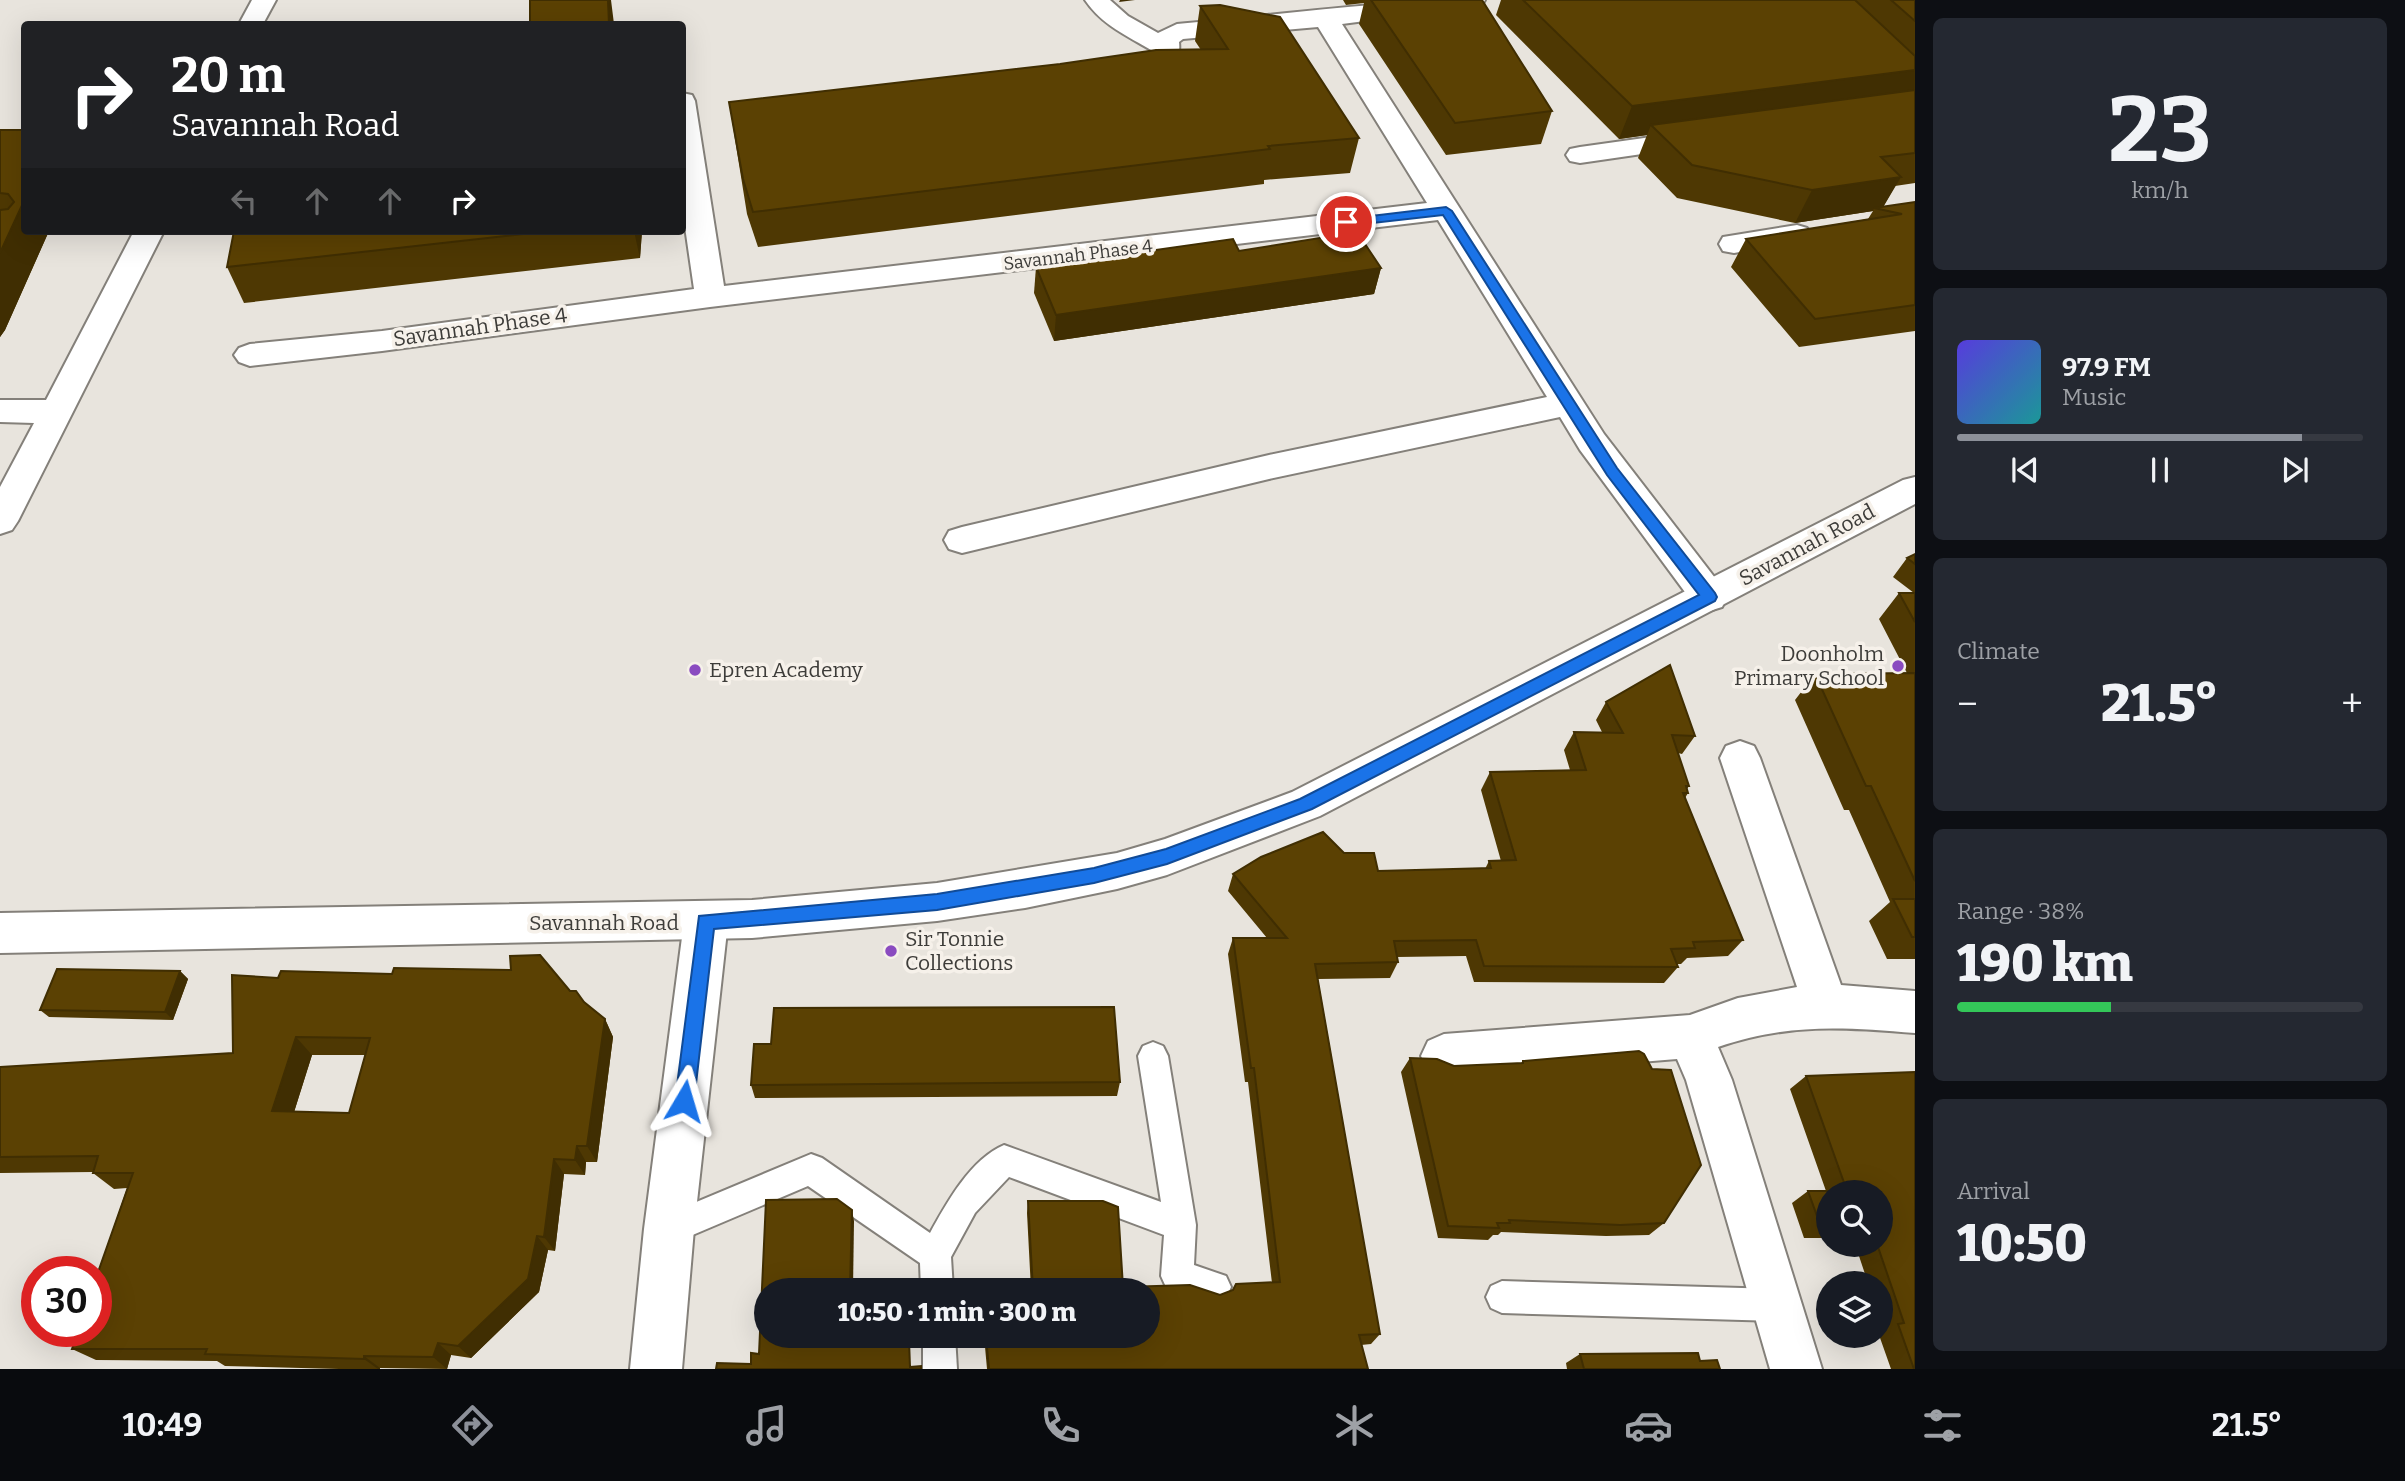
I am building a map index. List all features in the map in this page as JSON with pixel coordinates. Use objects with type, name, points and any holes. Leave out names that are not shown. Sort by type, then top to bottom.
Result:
[{"type":"street","points":[[253,21],[264,0]]},
{"type":"street","points":[[1097,0],[1102,8],[1116,18],[1167,48]]},
{"type":"street","points":[[1107,80],[1155,71],[1166,62],[1166,39],[1177,32],[1326,19],[1473,0]]},
{"type":"street","points":[[1326,19],[1612,471],[1709,597]]},
{"type":"street","points":[[686,129],[710,297]]},
{"type":"street","points":[[1580,155],[1721,136]]},
{"type":"street","name":"Savannah Phase 4","points":[[250,355],[382,341],[710,297],[1446,211]]},
{"type":"street","points":[[1734,244],[1830,230]]},
{"type":"street","points":[[0,522],[147,235]]},
{"type":"street","points":[[962,540],[1269,467],[1568,404]]},
{"type":"street","points":[[0,411],[57,412]]},
{"type":"street","name":"Savannah Road","points":[[0,933],[706,922],[937,902],[1104,874],[1167,857],[1306,804],[1915,489]]},
{"type":"street","points":[[1740,758],[1782,871],[1825,1005]]},
{"type":"street","points":[[656,1369],[669,1229],[706,922]]},
{"type":"street","points":[[1444,1056],[1690,1036],[1745,1016],[1825,1005],[1915,1012]]},
{"type":"street","points":[[1690,1036],[1709,1080],[1796,1369]]},
{"type":"lane","points":[[1153,1056],[1180,1224],[1177,1276],[1215,1287]]},
{"type":"lane","points":[[936,1278],[935,1255],[964,1202],[1004,1160],[1180,1224]]},
{"type":"lane","points":[[669,1229],[811,1169],[935,1255]]},
{"type":"lane","points":[[1503,1297],[1777,1305]]},
{"type":"lane","points":[[939,1348],[940,1369]]},
{"type":"building","points":[[530,0],[608,0],[609,21],[530,21]]},
{"type":"building","points":[[1371,0],[1482,0],[1552,111],[1455,123]]},
{"type":"building","points":[[1523,0],[1855,0],[1915,56],[1915,70],[1632,106]]},
{"type":"building","points":[[1891,0],[1915,0],[1915,21]]},
{"type":"building","points":[[1220,5],[1280,17],[1359,138],[1268,146],[1270,149],[753,212],[743,179],[729,102],[1060,64],[1156,50],[1228,49],[1200,6]]},
{"type":"building","points":[[1915,90],[1915,153],[1881,157],[1901,177],[1812,190],[1692,165],[1651,125]]},
{"type":"building","points":[[0,130],[21,130],[21,208],[0,253],[0,210],[8,209],[14,202],[8,194],[0,193]]},
{"type":"building","points":[[1915,202],[1915,305],[1815,319],[1746,239],[1902,214],[1874,208]]},
{"type":"building","points":[[1357,232],[1381,268],[1056,315],[1036,267],[1233,239],[1239,251]]},
{"type":"building","points":[[233,235],[515,235],[227,267]]},
{"type":"building","points":[[1915,554],[1915,564],[1907,558]]},
{"type":"building","points":[[1899,593],[1915,593],[1915,622]]},
{"type":"building","points":[[1670,665],[1695,736],[1672,735],[1689,786],[1686,786],[1688,793],[1683,793],[1743,940],[1693,942],[1695,948],[1671,949],[1678,967],[1484,966],[1476,940],[1394,941],[1398,962],[1315,964],[1380,1334],[1359,1335],[1368,1369],[989,1369],[987,1348],[1160,1348],[1160,1286],[1190,1285],[1220,1295],[1233,1290],[1236,1284],[1280,1282],[1254,1068],[1251,1068],[1233,938],[1287,938],[1233,874],[1261,857],[1323,832],[1344,853],[1374,853],[1378,871],[1491,868],[1489,861],[1516,860],[1490,772],[1586,770],[1574,732],[1623,733],[1606,702]]},
{"type":"building","points":[[1915,673],[1915,881],[1871,786],[1866,786],[1815,674]]},
{"type":"building","points":[[1893,899],[1915,899],[1915,937],[1912,937]]},
{"type":"building","points":[[540,955],[570,991],[576,991],[584,1002],[605,1019],[587,1146],[577,1146],[575,1160],[554,1159],[544,1237],[537,1236],[528,1279],[458,1346],[438,1343],[433,1357],[364,1356],[364,1359],[205,1354],[207,1349],[72,1349],[112,1347],[112,1256],[104,1256],[133,1173],[93,1173],[98,1156],[0,1157],[0,1067],[233,1053],[232,975],[278,978],[281,971],[392,974],[394,968],[511,970],[510,956]],"holes":[[[296,1037],[370,1038],[349,1113],[272,1111]]]},
{"type":"building","points":[[57,969],[180,971],[165,1012],[40,1010]]},
{"type":"building","points":[[1114,1007],[1120,1082],[751,1085],[754,1044],[771,1044],[774,1008]]},
{"type":"building","points":[[1639,1051],[1644,1054],[1652,1069],[1671,1070],[1701,1165],[1664,1223],[1620,1225],[1509,1220],[1510,1223],[1497,1223],[1499,1228],[1448,1226],[1410,1058],[1437,1059],[1454,1066],[1523,1063]]},
{"type":"building","points":[[1915,1072],[1915,1369],[1898,1324],[1904,1323],[1893,1291],[1893,1271],[1886,1271],[1881,1257],[1893,1257],[1893,1180],[1843,1180],[1806,1076]]},
{"type":"building","points":[[1808,1191],[1816,1191],[1816,1213]]},
{"type":"building","points":[[837,1199],[852,1210],[850,1278],[762,1278],[766,1200]]},
{"type":"building","points":[[1028,1201],[1103,1201],[1118,1207],[1122,1278],[1032,1278]]},
{"type":"building","points":[[759,1348],[909,1348],[910,1367],[921,1366],[921,1369],[716,1369],[717,1363],[751,1364],[751,1353],[759,1354]]},
{"type":"building","points":[[1698,1353],[1700,1361],[1717,1360],[1720,1369],[1584,1369],[1580,1354]]},
{"type":"place","name":"Doonholm Primary School","points":[[1898,666]]},
{"type":"place","name":"Epren Academy","points":[[695,670]]},
{"type":"place","name":"Sir Tonnie Collections","points":[[891,951]]},
{"type":"route","points":[[684,1101],[706,922],[937,902],[1094,876],[1167,857],[1306,804],[1709,597],[1592,442],[1446,211],[1346,222]]}]
